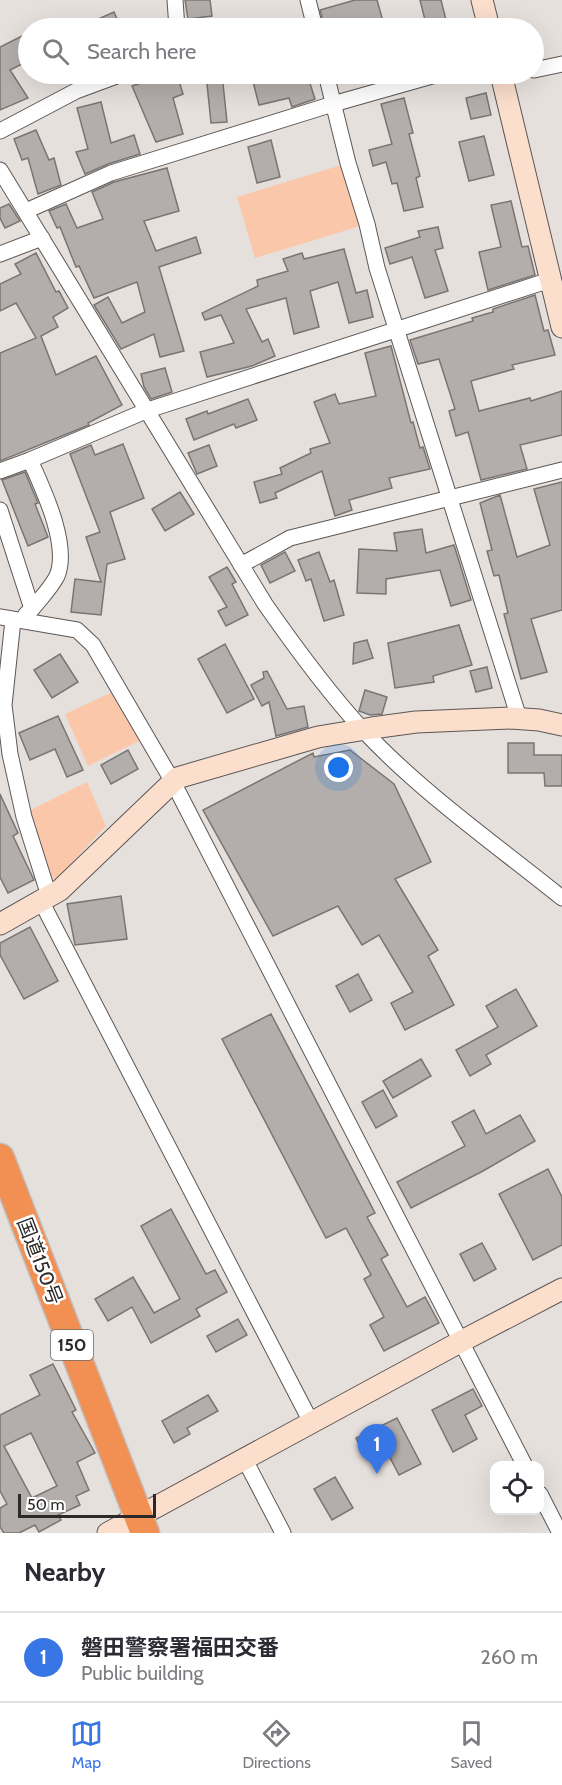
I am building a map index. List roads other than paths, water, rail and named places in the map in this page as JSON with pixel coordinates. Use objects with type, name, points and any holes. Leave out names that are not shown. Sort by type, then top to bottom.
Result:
[{"type":"highway","name":"国道150号","points":[[0,1158],[142,1525]]},
{"type":"street","points":[[175,0],[176,18]]},
{"type":"street","points":[[308,0],[312,18]]},
{"type":"street","points":[[482,0],[486,18]]},
{"type":"street","points":[[544,68],[562,64]]},
{"type":"street","points":[[0,131],[76,91],[95,84]]},
{"type":"street","points":[[328,84],[348,163],[396,330],[519,718]]},
{"type":"street","points":[[26,211],[111,173],[404,84]]},
{"type":"street","points":[[508,84],[562,327]]},
{"type":"street","points":[[0,170],[241,565],[292,643],[363,729],[394,760],[562,898]]},
{"type":"street","points":[[0,254],[42,238]]},
{"type":"street","points":[[0,471],[148,410],[550,280]]},
{"type":"street","points":[[11,619],[32,609],[57,575],[60,554],[54,516],[30,460]]},
{"type":"street","points":[[241,565],[290,538],[562,471]]},
{"type":"street","points":[[0,510],[32,609]]},
{"type":"street","points":[[11,619],[77,630],[93,645],[173,782],[522,1461]]},
{"type":"street","points":[[11,619],[4,705],[10,754],[45,898],[312,1424]]},
{"type":"street","points":[[0,924],[60,890],[177,778],[318,737],[363,729],[416,722],[519,718],[562,725]]},
{"type":"street","points":[[108,1533],[142,1525],[245,1460],[562,1289]]},
{"type":"street","points":[[245,1460],[283,1533]]},
{"type":"street","points":[[544,1502],[560,1533]]},
{"type":"place","name":"磐田警察署福田交番","points":[[377,1474]]}]
